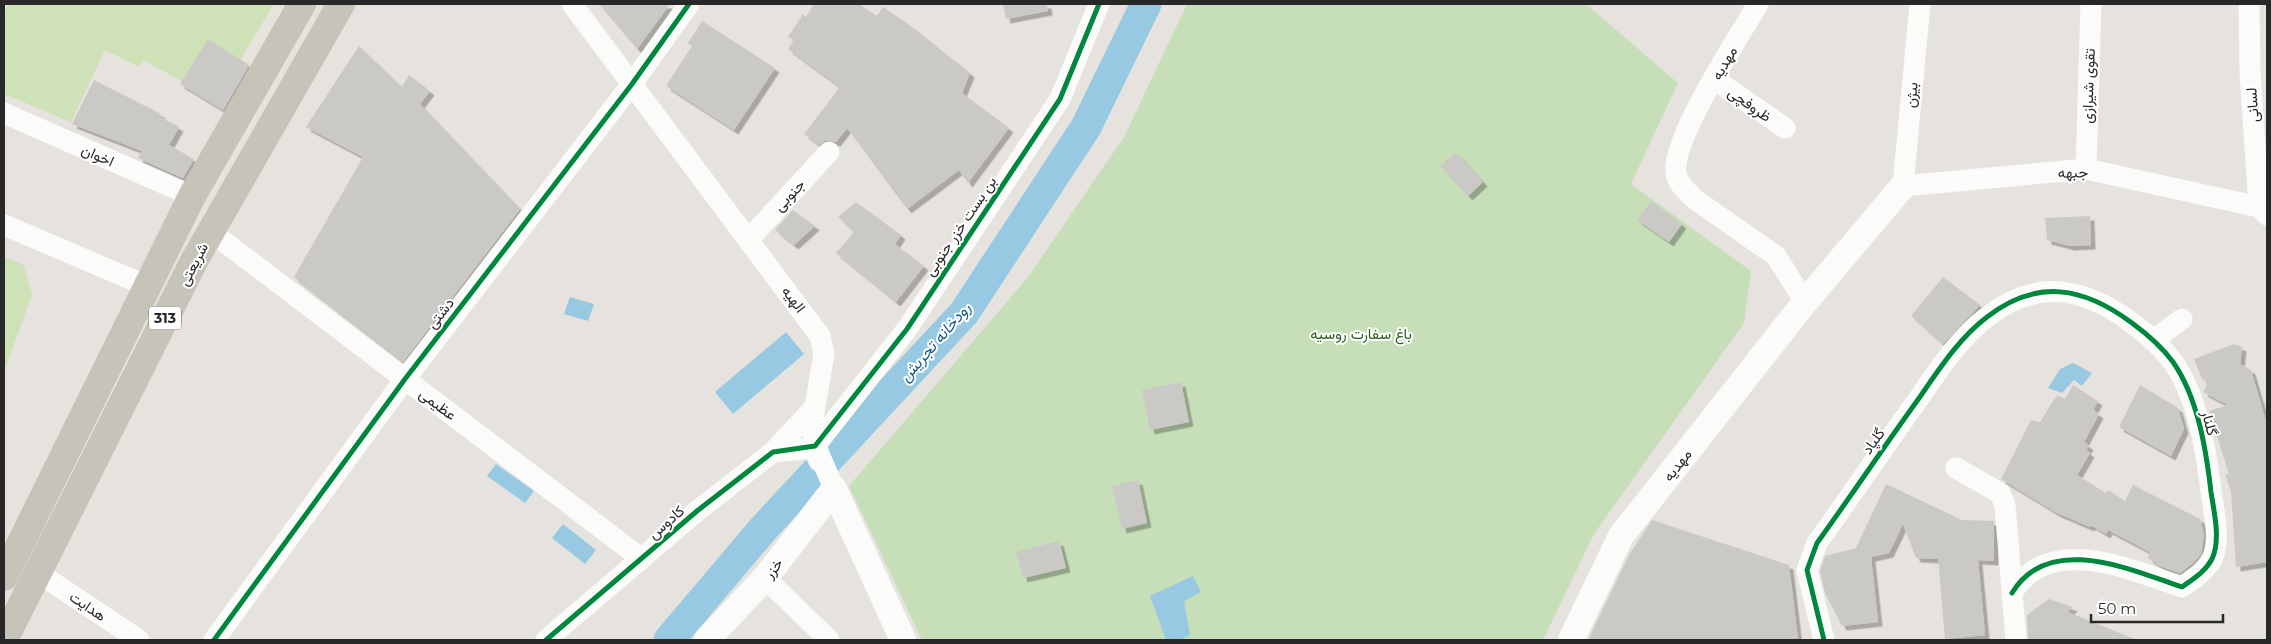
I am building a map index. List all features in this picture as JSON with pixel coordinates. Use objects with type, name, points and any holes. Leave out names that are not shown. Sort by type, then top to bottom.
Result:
[{"type":"main road","name":"شریعتی","points":[[4,577],[192,196],[302,4]]},
{"type":"main road","name":"شریعتی","points":[[4,640],[125,395],[210,231],[341,4]]},
{"type":"street","name":"الهیه","points":[[572,4],[820,336],[824,354],[812,424],[814,447],[903,640]]},
{"type":"street","name":"دشتی","points":[[214,640],[404,379],[632,84],[689,4]]},
{"type":"street","name":"بن بست خزر جنوبی","points":[[814,447],[907,329],[1060,99],[1099,4]]},
{"type":"street","name":"مهدیه","points":[[1758,4],[1686,130],[1677,156],[1676,174],[1682,186],[1693,198],[1776,256],[1805,302]]},
{"type":"street","name":"بیژن","points":[[1902,186],[1920,4]]},
{"type":"street","name":"تقوی شیرازی","points":[[2086,169],[2091,4]]},
{"type":"street","name":"لسانی","points":[[2250,4],[2259,70],[2263,211]]},
{"type":"street","name":"ظروفچی","points":[[1714,79],[1785,128]]},
{"type":"street","name":"اخوان","points":[[4,113],[192,196]]},
{"type":"street","name":"جنوبی","points":[[749,239],[829,152]]},
{"type":"street","name":"جبهه","points":[[1902,186],[2086,169],[2263,211]]},
{"type":"street","name":"مهدیه","points":[[1571,640],[1621,536],[1805,302],[1902,186]]},
{"type":"street","points":[[4,225],[147,286]]},
{"type":"street","name":"عظیمی","points":[[210,231],[642,559]]},
{"type":"street","name":"گلنار","points":[[2012,593],[2028,573],[2041,567],[2078,559],[2109,563],[2182,587],[2200,574],[2212,558],[2216,539],[2213,502],[2200,432],[2186,388],[2173,362],[2153,340],[2125,318],[2082,295],[2056,291],[2030,294]]},
{"type":"street","name":"گلپاد","points":[[1824,640],[1807,570],[1817,543],[1958,345],[1987,316],[2016,299],[2030,294]]},
{"type":"street","points":[[2153,340],[2182,319]]},
{"type":"street","name":"کادوس","points":[[546,640],[697,511],[773,452],[815,407]]},
{"type":"street","points":[[773,452],[814,447]]},
{"type":"street","points":[[1956,468],[2000,493],[2005,505],[2016,640]]},
{"type":"street","name":"خزر","points":[[712,638],[765,578],[833,490]]},
{"type":"street","name":"هدایت","points":[[37,572],[139,640]]},
{"type":"street","points":[[765,578],[828,640]]},
{"type":"street","name":"کادوس","points":[[568,640],[580,612]]},
{"type":"green space","points":[[8,4],[274,4],[216,100],[143,60],[139,67],[105,50],[71,122],[4,94],[4,14]]},
{"type":"green space","name":"باغ سفارت روسیه","points":[[1187,4],[1586,4],[1678,83],[1631,184],[1751,271],[1744,323],[1594,534],[1543,640],[922,640],[849,486],[1028,277],[1124,137]]},
{"type":"green space","points":[[4,257],[24,265],[32,295],[4,372]]},
{"type":"water","points":[[570,297],[594,304],[588,321],[564,314]]},
{"type":"water","points":[[786,332],[804,354],[733,414],[715,392]]},
{"type":"water","points":[[2073,363],[2092,373],[2082,386],[2074,380],[2062,393],[2048,388],[2060,369]]},
{"type":"water","points":[[496,464],[534,491],[525,503],[487,476]]},
{"type":"water","points":[[563,524],[596,550],[585,564],[552,538]]},
{"type":"water","points":[[1193,576],[1201,592],[1184,601],[1190,635],[1180,640],[1166,640],[1150,596]]},
{"type":"building","points":[[599,4],[670,4],[637,49]]},
{"type":"building","points":[[814,4],[859,4],[877,16],[883,7],[911,26],[970,73],[962,93],[1009,128],[968,183],[959,170],[907,209],[847,128],[836,142],[826,140],[819,145],[804,134],[840,87],[788,49],[794,40],[788,37],[803,14],[806,17]]},
{"type":"building","points":[[1003,4],[1047,4],[1048,11],[1006,19]]},
{"type":"building","points":[[702,21],[775,68],[734,130],[666,86],[692,46],[688,43]]},
{"type":"building","points":[[208,39],[249,65],[223,110],[180,84]]},
{"type":"building","points":[[359,46],[402,87],[409,75],[430,91],[420,104],[520,209],[403,362],[294,277],[363,157],[306,127]]},
{"type":"building","points":[[94,80],[161,114],[160,117],[179,127],[169,145],[194,159],[183,178],[138,158],[142,151],[72,124]]},
{"type":"building","points":[[1456,152],[1483,182],[1468,196],[1440,166]]},
{"type":"building","points":[[1651,201],[1682,224],[1669,242],[1637,220]]},
{"type":"building","points":[[856,202],[901,235],[895,244],[924,266],[896,302],[836,253],[854,232],[838,217]]},
{"type":"building","points":[[793,210],[815,226],[794,245],[775,230]]},
{"type":"building","points":[[2090,216],[2091,245],[2070,246],[2047,240],[2045,218]]},
{"type":"building","points":[[1943,277],[1980,305],[1943,344],[1911,316]]},
{"type":"building","points":[[2234,344],[2242,347],[2240,364],[2251,370],[2267,425],[2267,562],[2236,567],[2231,491],[2225,475],[2229,474],[2209,411],[2228,405],[2203,392],[2208,383],[2202,379],[2194,359]]},
{"type":"building","points":[[1181,382],[1189,422],[1150,430],[1142,390]]},
{"type":"building","points":[[2073,385],[2098,401],[2093,410],[2099,414],[2084,442],[2089,446],[2086,450],[2090,453],[2077,475],[2106,493],[2108,490],[2125,501],[2133,485],[2200,519],[2204,535],[2201,554],[2180,573],[2160,566],[2148,558],[2150,552],[2108,530],[2106,534],[2091,525],[2090,527],[2057,513],[2001,479],[2031,420],[2040,422],[2057,395],[2065,399]]},
{"type":"building","points":[[2140,385],[2178,408],[2184,429],[2171,456],[2119,427]]},
{"type":"building","points":[[1138,480],[1147,523],[1122,529],[1112,486]]},
{"type":"building","points":[[1886,484],[1962,520],[1994,521],[1994,561],[1978,560],[1985,635],[1945,639],[1938,559],[1916,558],[1903,524],[1889,553],[1871,557],[1878,622],[1842,626],[1825,593],[1820,571],[1825,556],[1856,548]]},
{"type":"building","points":[[1652,520],[1789,565],[1798,640],[1588,640],[1629,555]]},
{"type":"building","points":[[1059,541],[1066,568],[1023,578],[1016,552]]},
{"type":"building","points":[[2049,599],[2073,607],[2068,612],[2137,640],[2028,640],[2027,615]]},
{"type":"waterway","name":"رودخانه تجریش","points":[[669,640],[763,529],[964,313],[1086,127],[1146,4]]},
{"type":"cycle path","points":[[214,640],[405,379],[632,84],[689,4]]},
{"type":"cycle path","points":[[546,640],[697,511],[773,452],[815,446],[907,329],[1060,99],[1099,4]]},
{"type":"cycle path","points":[[1824,640],[1807,570],[1817,543],[1941,367],[1967,335],[1987,317],[2006,305],[2024,296],[2042,292],[2078,295],[2096,301],[2138,327],[2164,351],[2182,376],[2200,424],[2216,526],[2215,551],[2206,568],[2182,587],[2116,565],[2069,560],[2047,564],[2028,575],[2012,593]]}]
